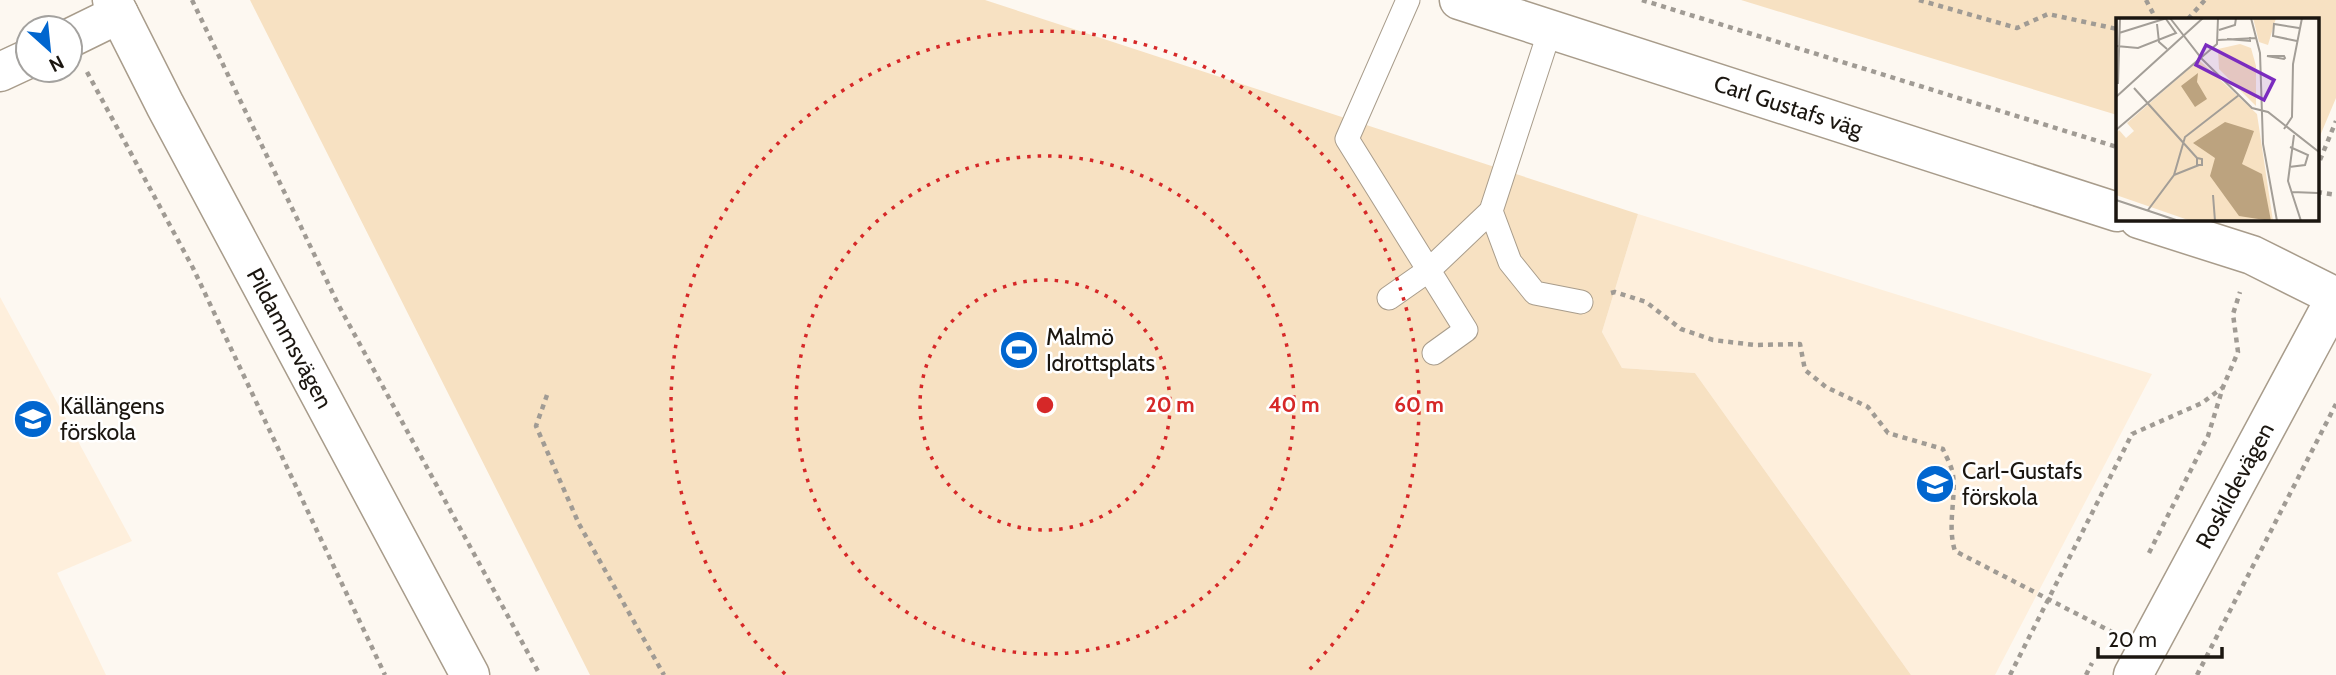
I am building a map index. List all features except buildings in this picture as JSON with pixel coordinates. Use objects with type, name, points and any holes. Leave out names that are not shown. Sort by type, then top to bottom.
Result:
[{"type":"street","name":"Carl Gustafs väg","points":[[1459,0],[2116,212]]},
{"type":"street","points":[[84,43],[115,7]]},
{"type":"street","name":"Pildammsvägen","points":[[115,7],[470,675]]},
{"type":"street","points":[[2142,220],[2252,255],[2336,297]]},
{"type":"street","name":"Roskildevägen","points":[[2140,663],[2336,297]]},
{"type":"lane","points":[[1408,0],[1348,139],[1466,331],[1434,353]]},
{"type":"lane","points":[[1389,298],[1429,270],[1491,211],[1550,30]]},
{"type":"lane","points":[[1491,211],[1510,262],[1535,293],[1581,302]]},
{"type":"path","points":[[192,0],[339,306],[540,675]]},
{"type":"path","points":[[1642,0],[2116,147]]},
{"type":"path","points":[[1919,0],[2017,28],[2048,13],[2116,29]]},
{"type":"path","points":[[2146,0],[2155,18]]},
{"type":"path","points":[[2189,18],[2205,0]]},
{"type":"path","points":[[84,67],[193,268],[385,675]]},
{"type":"path","points":[[2320,160],[2336,121]]},
{"type":"path","points":[[2318,192],[2336,195]]},
{"type":"path","points":[[2146,558],[2208,436],[2223,387],[2238,352],[2233,314],[2252,255]]},
{"type":"path","points":[[1581,302],[1615,292],[1646,302],[1681,329],[1713,340],[1755,345],[1800,344],[1805,370],[1826,387],[1868,407],[1888,433],[1943,449],[1953,473],[1950,537],[1955,551],[2109,631],[2140,663]]},
{"type":"path","points":[[2010,675],[2133,434],[2202,403],[2223,387]]},
{"type":"path","points":[[547,395],[536,426],[579,524],[664,675]]},
{"type":"path","points":[[2197,675],[2336,404]]},
{"type":"path","points":[[2103,642],[2115,619]]},
{"type":"path","points":[[2086,675],[2098,653]]},
{"type":"shaded area","name":"Malmö Idrottsplats","points":[[250,0],[985,0],[1638,214],[1602,332],[1622,368],[1695,373],[1911,675],[590,675]]},
{"type":"shaded area","points":[[1741,0],[2336,0],[2336,98],[2318,141],[2318,18],[2116,18],[2116,115]]},
{"type":"shaded area","name":"Carl-Gustafs förskola","points":[[1638,214],[2152,374],[1995,675],[1911,675],[1695,373],[1622,368],[1602,332]]},
{"type":"shaded area","name":"Källängens förskola","points":[[0,297],[132,541],[57,573],[106,675],[0,675]]},
{"type":"place","name":"Malmö Idrottsplats","points":[[1019,350]]},
{"type":"place","name":"Källängens förskola","points":[[33,419]]},
{"type":"place","name":"Carl-Gustafs förskola","points":[[1935,484]]}]
